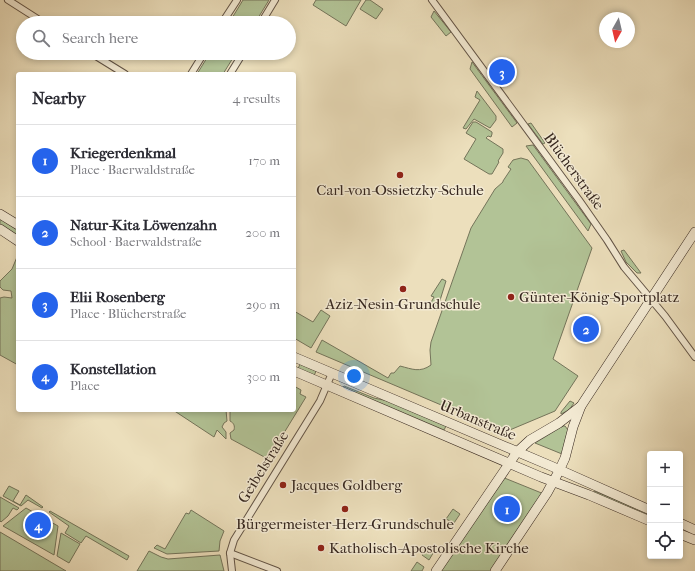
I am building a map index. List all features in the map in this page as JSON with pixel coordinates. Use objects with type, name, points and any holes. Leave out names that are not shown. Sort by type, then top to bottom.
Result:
[{"type":"main road","points":[[0,214],[16,224]]},
{"type":"main road","points":[[0,229],[16,239]]},
{"type":"main road","points":[[495,571],[554,482],[565,458],[573,427],[581,406],[695,232]]},
{"type":"main road","name":"Urbanstraße","points":[[296,358],[647,509]]},
{"type":"main road","name":"Urbanstraße","points":[[296,372],[554,482],[647,520]]},
{"type":"main road","points":[[436,571],[517,452],[530,440],[559,423],[581,406]]},
{"type":"main road","points":[[683,524],[695,530]]},
{"type":"main road","points":[[683,535],[695,540]]},
{"type":"street","points":[[8,0],[33,16]]},
{"type":"street","points":[[227,16],[237,0]]},
{"type":"street","points":[[265,16],[275,0]]},
{"type":"street","name":"Blücherstraße","points":[[432,0],[579,200],[624,267],[665,316],[695,357]]},
{"type":"street","points":[[102,60],[121,72]]},
{"type":"street","points":[[192,72],[200,60]]},
{"type":"street","points":[[231,72],[239,60]]},
{"type":"street","name":"Geibelstraße","points":[[230,554],[234,540],[320,401],[332,373]]},
{"type":"street","points":[[232,571],[230,554],[277,571]]},
{"type":"green space","points":[[243,0],[269,0],[259,16],[233,16]]},
{"type":"green space","points":[[316,0],[361,0],[346,26],[313,5]]},
{"type":"green space","points":[[366,0],[370,0],[383,9],[376,19],[360,9]]},
{"type":"green space","points":[[434,11],[451,32],[446,36],[431,17]]},
{"type":"green space","points":[[206,60],[232,60],[224,72],[198,72]]},
{"type":"green space","points":[[472,62],[517,123],[512,127],[470,69]]},
{"type":"green space","points":[[477,91],[496,116],[496,120],[490,128],[474,119],[466,129],[463,128],[480,100],[475,97]]},
{"type":"green space","points":[[473,122],[476,122],[492,132],[491,137],[488,136],[486,138],[503,149],[503,153],[492,174],[489,174],[464,159],[476,139],[466,133]]},
{"type":"green space","points":[[531,123],[545,143],[543,144],[528,124]]},
{"type":"green space","points":[[533,145],[591,224],[588,231],[526,146]]},
{"type":"green space","name":"Günter-König-Sportplatz","points":[[521,158],[528,160],[592,248],[553,359],[578,376],[555,411],[505,432],[316,352],[322,340],[388,378],[391,373],[394,373],[400,366],[420,370],[431,365],[431,342],[471,228],[495,189],[503,182],[511,169],[508,167],[513,160]]},
{"type":"green space","points":[[0,219],[16,229],[16,236],[0,226]]},
{"type":"green space","points":[[624,250],[641,273],[637,273],[626,262],[621,251]]},
{"type":"green space","points":[[16,259],[16,364],[0,355],[0,298],[12,298],[11,291],[3,290],[0,287],[0,281],[12,269]]},
{"type":"green space","points":[[442,279],[446,281],[437,310],[429,306],[434,297],[431,296]]},
{"type":"green space","points":[[321,310],[330,316],[311,348],[296,339],[296,312],[313,322]]},
{"type":"green space","points":[[300,364],[316,371],[314,376],[298,369]]},
{"type":"green space","points":[[344,386],[374,398],[388,401],[446,426],[444,430],[343,387]]},
{"type":"green space","points":[[296,387],[301,390],[300,394],[306,397],[268,459],[231,439],[230,433],[234,430],[234,427],[230,421],[230,412],[296,412]]},
{"type":"green space","points":[[570,401],[574,403],[569,410],[561,414],[561,412]]},
{"type":"green space","points":[[176,412],[226,412],[227,421],[222,427],[226,432],[226,439],[217,430],[214,437]]},
{"type":"green space","points":[[565,426],[568,430],[562,454],[535,443]]},
{"type":"green space","points":[[502,477],[544,494],[493,571],[439,571]]},
{"type":"green space","points":[[9,486],[19,491],[13,501],[20,505],[26,495],[43,507],[42,508],[28,500],[21,506],[3,496]]},
{"type":"green space","points":[[594,491],[647,513],[647,516],[594,493]]},
{"type":"green space","points":[[0,497],[19,508],[17,510],[13,508],[8,516],[1,522],[0,521]]},
{"type":"green space","points":[[26,508],[58,526],[54,555],[3,526]]},
{"type":"green space","points":[[453,509],[460,514],[454,523],[446,519]]},
{"type":"green space","points":[[191,510],[224,531],[220,541],[219,551],[167,554],[154,548],[157,545],[165,549],[186,513],[189,514]]},
{"type":"green space","points":[[50,511],[129,556],[127,560],[86,536],[81,543],[65,533],[69,526],[49,512]]},
{"type":"green space","points":[[0,532],[66,571],[0,571]]},
{"type":"green space","points":[[61,533],[80,544],[69,563],[57,556]]},
{"type":"green space","points":[[428,546],[435,550],[429,560],[422,555]]},
{"type":"green space","points":[[149,551],[168,559],[220,555],[224,571],[137,571]]},
{"type":"green space","points":[[417,562],[424,567],[422,571],[411,571]]},
{"type":"place","name":"Elii Rosenberg","points":[[502,72]]},
{"type":"place","name":"Carl-von-Ossietzky-Schule","points":[[400,175]]},
{"type":"place","name":"Aziz-Nesin-Grundschule","points":[[403,289]]},
{"type":"place","name":"Günter-König-Sportplatz","points":[[511,297]]},
{"type":"place","name":"Natur-Kita Löwenzahn","points":[[586,329]]},
{"type":"place","name":"Jacques Goldberg","points":[[283,485]]},
{"type":"place","name":"Bürgermeister-Herz-Grundschule","points":[[345,509]]},
{"type":"place","name":"Kriegerdenkmal","points":[[507,509]]},
{"type":"place","name":"Konstellation","points":[[38,525]]},
{"type":"place","name":"Katholisch-Apostolische Kirche","points":[[321,548]]}]
